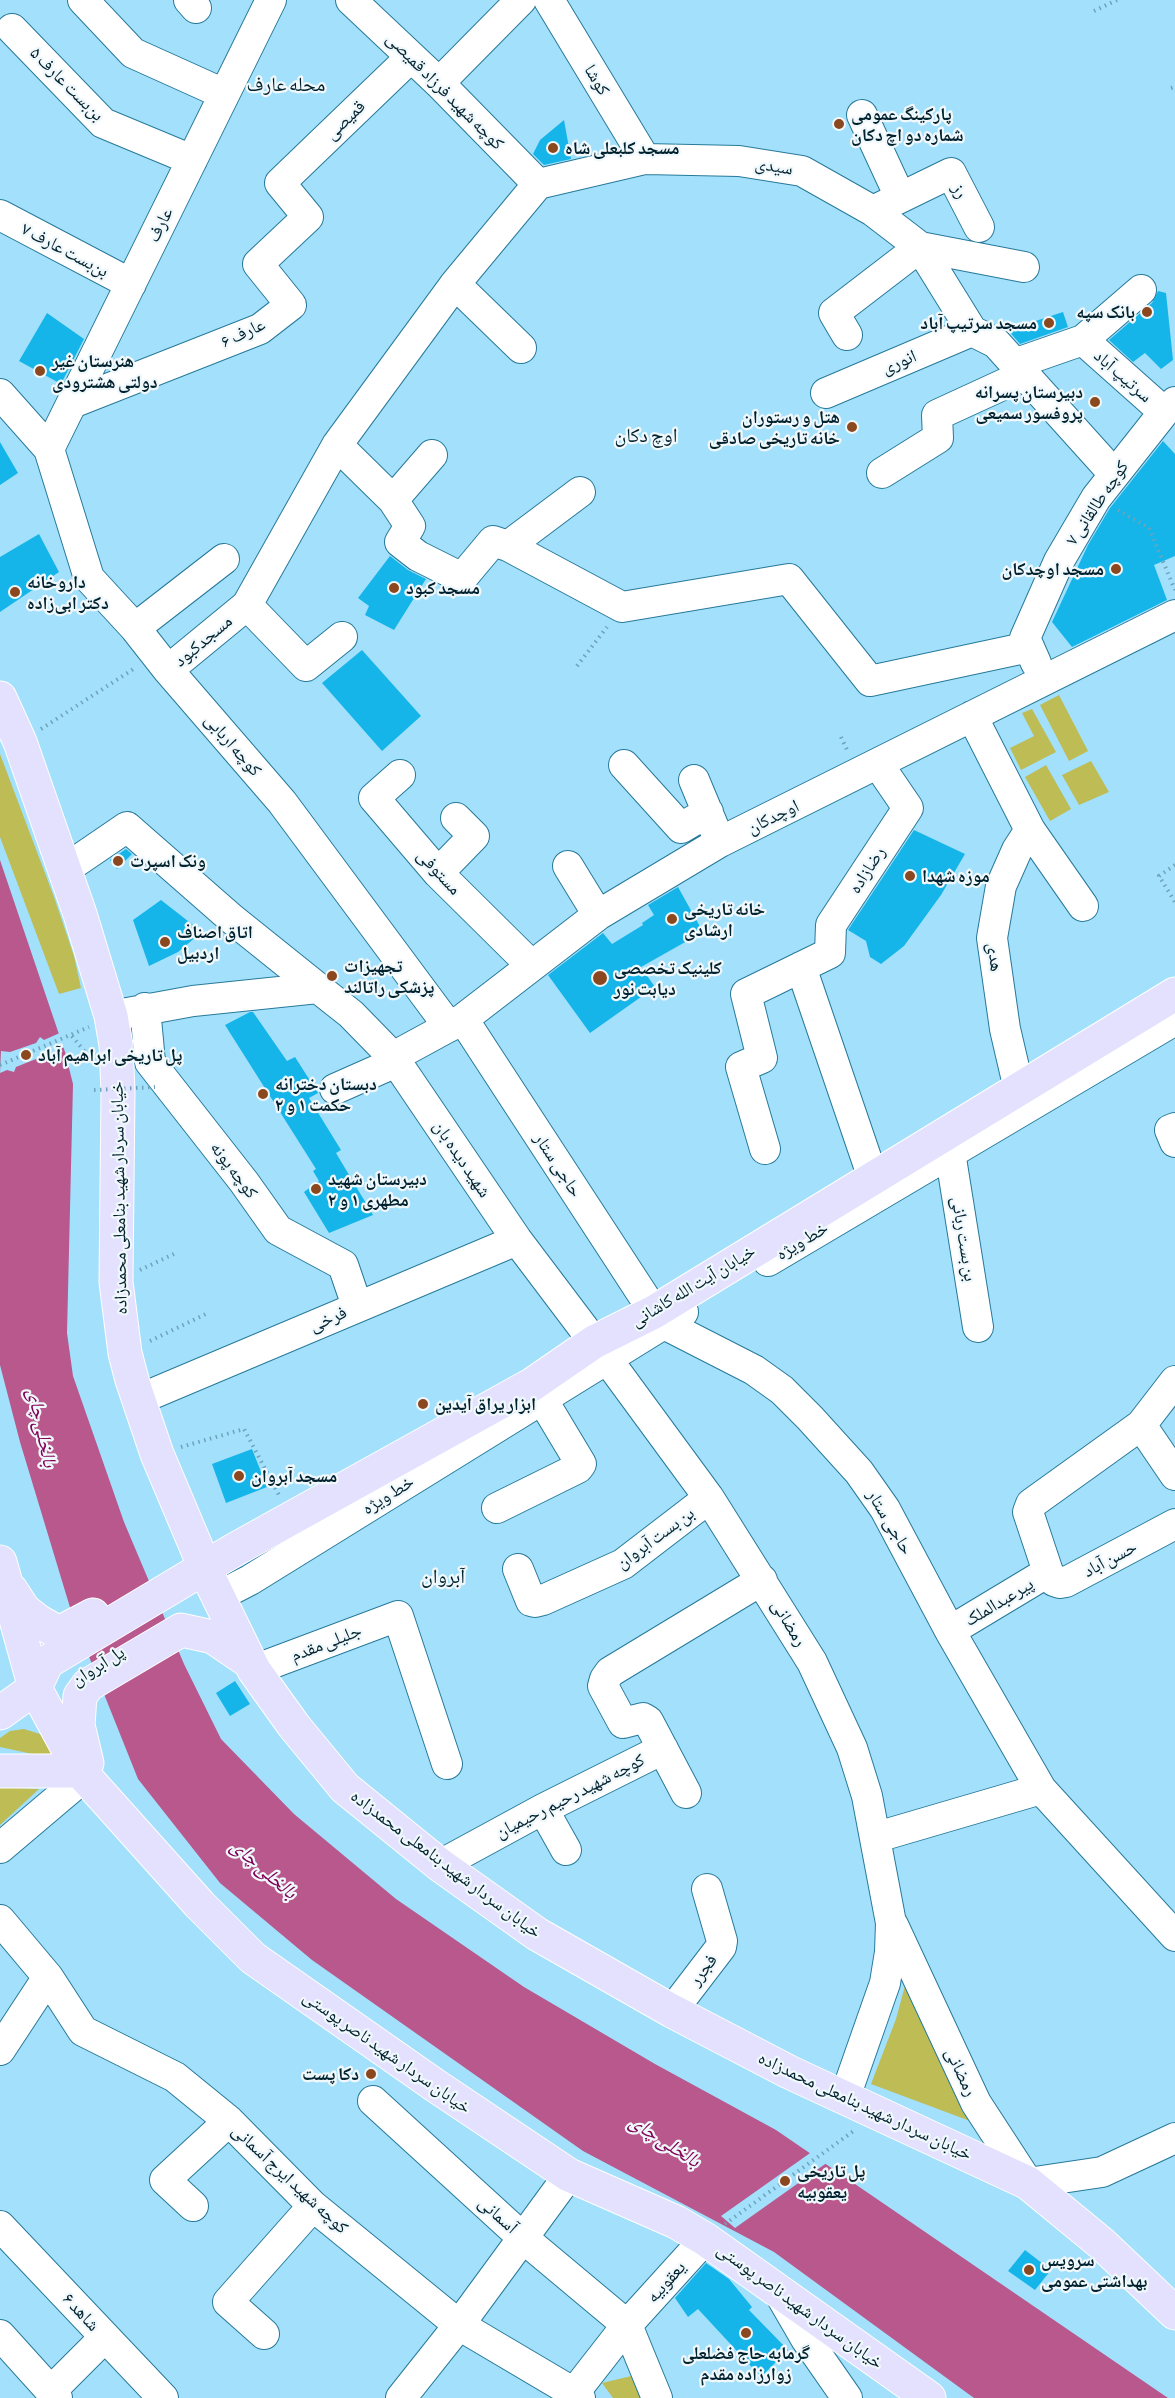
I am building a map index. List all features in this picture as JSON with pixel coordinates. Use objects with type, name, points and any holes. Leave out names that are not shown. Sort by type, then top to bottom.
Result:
[{"type":"main road","name":"خیابان سردار شهید بنامعلی محمدزاده","points":[[0,698],[20,742],[80,914],[111,1016],[116,1045],[118,1092],[116,1282],[125,1353],[132,1380],[158,1454],[211,1582],[252,1666],[294,1726],[345,1788],[440,1864],[537,1934],[672,2011],[789,2072],[1028,2183],[1101,2243],[1175,2313]]},
{"type":"main road","name":"خیابان آیت الله کاشانی","points":[[211,1582],[292,1519],[538,1392],[600,1351],[659,1318],[873,1178],[1175,994]]},
{"type":"main road","points":[[172,1606],[172,1568],[179,1544],[180,1510]]},
{"type":"main road","points":[[0,1771],[86,1777],[78,1725],[80,1696],[88,1685],[83,1656],[59,1633],[24,1610],[3,1572]]},
{"type":"main road","name":"خیابان سردار شهید ناصر پوستی","points":[[3,1572],[34,1688],[86,1777],[162,1864],[253,1958],[436,2086],[569,2175],[676,2222],[705,2239],[929,2398]]},
{"type":"main road","name":"پل آبروان","points":[[34,1688],[61,1689],[83,1656],[211,1582]]},
{"type":"main road","points":[[83,1656],[172,1606]]},
{"type":"main road","points":[[172,1606],[252,1666]]},
{"type":"main road","points":[[0,1713],[34,1688]]},
{"type":"street","points":[[82,0],[133,53],[224,94]]},
{"type":"street","name":"عارف","points":[[49,449],[271,0]]},
{"type":"street","name":"کوچه شهید فرزاد قمیصی","points":[[351,0],[438,83],[538,184]]},
{"type":"street","points":[[438,83],[520,0]]},
{"type":"street","name":"کوشا","points":[[549,0],[645,159]]},
{"type":"street","name":"بن‌بست عارف ۵","points":[[12,29],[103,123],[192,160]]},
{"type":"street","name":"قمیصی","points":[[280,183],[411,57]]},
{"type":"street","points":[[862,115],[900,197]]},
{"type":"street","name":"سیدی","points":[[538,184],[645,159],[739,161],[802,171],[873,211],[920,247],[1024,267]]},
{"type":"street","name":"رز","points":[[873,211],[951,173],[979,227]]},
{"type":"street","name":"عارف ۶","points":[[72,403],[260,329],[291,305],[258,264],[308,217],[280,183]]},
{"type":"street","points":[[247,604],[337,445],[455,284],[538,184]]},
{"type":"street","name":"بن‌بست عارف ۷","points":[[0,215],[131,284]]},
{"type":"street","points":[[847,335],[834,313],[920,247],[972,331],[996,343],[1114,474]]},
{"type":"street","points":[[455,284],[521,348]]},
{"type":"street","points":[[1083,340],[1142,290]]},
{"type":"street","name":"انوری","points":[[826,393],[972,331]]},
{"type":"street","name":"سرتیپ آباد","points":[[882,473],[938,438],[937,415],[1019,369],[1083,340],[1170,407]]},
{"type":"street","points":[[0,394],[49,449]]},
{"type":"street","name":"کوچه طالقانی ۷","points":[[1029,647],[1025,638],[1059,561],[1096,498],[1170,407]]},
{"type":"street","points":[[337,445],[393,500],[410,526],[400,542],[418,556],[462,578],[493,541],[508,546],[622,607],[789,579],[870,681],[1029,647],[1043,680]]},
{"type":"street","name":"کوچه اربابی","points":[[49,449],[89,578],[135,628],[282,802],[456,1023]]},
{"type":"street","points":[[393,500],[432,455]]},
{"type":"street","points":[[508,546],[580,492]]},
{"type":"street","points":[[135,628],[224,559]]},
{"type":"street","name":"مسجدکبود","points":[[162,662],[247,604],[306,666],[342,637]]},
{"type":"street","name":"اوچدکان","points":[[335,1089],[395,1059],[456,1023],[598,915],[720,842],[1175,615]]},
{"type":"street","points":[[972,716],[1030,830],[1083,906]]},
{"type":"street","name":"رضازاده","points":[[765,1149],[741,1067],[762,1058],[746,994],[830,953],[831,925],[908,808],[878,764]]},
{"type":"street","points":[[624,765],[681,828],[708,812]]},
{"type":"street","name":"مستوفی","points":[[400,775],[374,798],[438,873],[532,966]]},
{"type":"street","points":[[694,780],[720,842]]},
{"type":"street","points":[[438,873],[474,836],[456,818]]},
{"type":"street","name":"شهید دیده بان","points":[[64,870],[127,827],[232,919],[351,1014],[395,1059],[517,1240],[600,1351]]},
{"type":"street","name":"هدی","points":[[1019,1089],[1005,1029],[992,938],[1001,886],[1017,850],[1030,830]]},
{"type":"street","points":[[568,866],[598,915]]},
{"type":"street","points":[[801,967],[873,1178]]},
{"type":"street","points":[[111,1016],[145,1008],[254,993],[318,988]]},
{"type":"street","name":"کوچه پونه","points":[[145,1008],[150,1062],[166,1092],[200,1125],[278,1230],[343,1265],[357,1306]]},
{"type":"street","name":"خط ویژه","points":[[659,1318],[1175,1020]]},
{"type":"street","name":"حاجی ستار","points":[[456,1023],[659,1318],[754,1370],[782,1390],[859,1472],[885,1509],[950,1631],[1041,1789],[1175,1936]]},
{"type":"street","points":[[1175,1128],[1170,1130],[1175,1142]]},
{"type":"street","name":"بن بست ربانی","points":[[950,1152],[978,1327]]},
{"type":"street","name":"فرخی","points":[[140,1399],[517,1240]]},
{"type":"street","name":"رمضانی","points":[[600,1351],[709,1498],[812,1662],[835,1707],[864,1786],[877,1837],[891,1923],[890,1952],[885,1983],[845,2097]]},
{"type":"street","points":[[1048,1572],[1028,1518],[1031,1504],[1141,1425],[1175,1381]]},
{"type":"street","points":[[497,1508],[578,1468],[581,1464],[538,1392]]},
{"type":"street","name":"خط ویژه","points":[[211,1582],[250,1580],[538,1392]]},
{"type":"street","points":[[1141,1425],[1175,1475]]},
{"type":"street","name":"بن بست آبروان","points":[[518,1569],[531,1600],[536,1602],[543,1600],[623,1564],[709,1498]]},
{"type":"street","name":"حسن آباد","points":[[1048,1572],[1054,1581],[1066,1582],[1175,1524]]},
{"type":"street","name":"پیرعبدالملک","points":[[950,1631],[1048,1572]]},
{"type":"street","name":"کوچه شهید رحیم رحیمیان","points":[[440,1864],[663,1749],[646,1718],[628,1723],[620,1720],[603,1686],[605,1679],[610,1672],[762,1580]]},
{"type":"street","name":"جلیلی مقدم","points":[[252,1666],[398,1616],[447,1764]]},
{"type":"street","points":[[663,1749],[686,1793]]},
{"type":"street","points":[[0,1848],[86,1777]]},
{"type":"street","points":[[877,1837],[1041,1789]]},
{"type":"street","points":[[543,1809],[566,1850]]},
{"type":"street","name":"فجرر","points":[[672,2011],[721,1947],[722,1941],[707,1889]]},
{"type":"street","name":"کوچه شهید ایرج آسمانی","points":[[0,1920],[48,1977],[83,2031],[175,2077],[229,2121],[313,2206],[459,2325],[574,2396]]},
{"type":"street","name":"رمضانی","points":[[891,1923],[976,2103],[1028,2183]]},
{"type":"street","points":[[0,2050],[48,1977]]},
{"type":"street","name":"آسمانی","points":[[373,2101],[523,2238],[627,2325]]},
{"type":"street","points":[[193,2206],[165,2180],[229,2121]]},
{"type":"street","points":[[1028,2183],[1102,2172],[1175,2139]]},
{"type":"street","points":[[401,2398],[459,2325],[569,2175]]},
{"type":"street","points":[[264,2334],[228,2302],[313,2206]]},
{"type":"street","name":"شاهد ۶","points":[[0,2226],[164,2398]]},
{"type":"street","name":"یعقوبیه","points":[[574,2396],[627,2325],[705,2239]]},
{"type":"street","points":[[777,2289],[806,2340],[847,2398]]},
{"type":"street","points":[[627,2325],[657,2398]]},
{"type":"street","points":[[0,2335],[54,2395],[105,2337]]},
{"type":"path","points":[[1095,10],[1117,0]]},
{"type":"path","points":[[1096,498],[1149,528],[1175,590]]},
{"type":"path","points":[[577,666],[622,607]]},
{"type":"path","points":[[20,742],[162,662]]},
{"type":"path","points":[[1175,865],[1159,876],[1175,902]]},
{"type":"path","points":[[0,1065],[72,1036],[111,1016]]},
{"type":"path","points":[[72,1036],[94,1063]]},
{"type":"path","points":[[94,1090],[166,1092]]},
{"type":"path","points":[[116,1282],[178,1252]]},
{"type":"path","points":[[125,1353],[208,1313]]},
{"type":"path","points":[[158,1454],[244,1429],[292,1519]]},
{"type":"path","points":[[705,2239],[877,2113]]},
{"type":"shaded area","points":[[1059,695],[1088,751],[1069,761],[1040,705]]},
{"type":"shaded area","points":[[1032,709],[1056,752],[1021,770],[1010,748],[1034,736],[1022,713]]},
{"type":"shaded area","points":[[0,754],[54,897],[74,956],[81,988],[59,994],[0,837]]},
{"type":"shaded area","points":[[1091,761],[1109,792],[1079,805],[1062,775]]},
{"type":"shaded area","points":[[1046,765],[1071,809],[1050,821],[1025,777]]},
{"type":"shaded area","points":[[24,1729],[40,1734],[60,1760],[0,1747],[0,1738],[10,1731]]},
{"type":"shaded area","points":[[0,1787],[39,1789],[0,1825]]},
{"type":"shaded area","points":[[906,1982],[970,2121],[871,2084],[896,2019]]},
{"type":"shaded area","points":[[648,2372],[652,2398],[613,2398],[602,2383]]},
{"type":"water","name":"بالخلی چای","points":[[0,860],[65,1052],[73,1084],[67,1333],[73,1376],[124,1522],[184,1664],[221,1739],[294,1814],[396,1899],[524,1987],[655,2064],[776,2130],[1168,2398],[974,2398],[774,2252],[583,2151],[312,1960],[220,1883],[138,1779],[72,1614],[20,1442],[0,1365]]},
{"type":"pier","points":[[62,1032],[67,1046],[51,1053],[47,1060],[41,1057],[16,1067],[14,1072],[7,1070],[0,1073],[1,1051],[10,1052],[36,1043],[40,1037],[44,1040]]},
{"type":"pier","points":[[813,2151],[828,2162],[735,2228],[721,2216]]},
{"type":"building","name":"مسجد کلبعلی شاه","points":[[564,120],[571,159],[544,165],[533,154],[540,140]]},
{"type":"building","name":"بانک سپه","points":[[1158,291],[1166,293],[1173,360],[1161,369],[1145,353],[1133,362],[1109,340],[1152,303]]},
{"type":"building","points":[[1063,312],[1068,327],[1020,344],[1008,330]]},
{"type":"building","name":"هنرستان غیر دولتی هشترودی","points":[[47,313],[84,339],[61,384],[19,361]]},
{"type":"building","name":"مسجد اوچدکان","points":[[1163,441],[1175,454],[1175,556],[1154,565],[1167,600],[1072,647],[1052,622],[1088,545],[1110,508]]},
{"type":"building","points":[[0,442],[18,473],[0,485]]},
{"type":"building","name":"داروخانه دکتر ابی‌زاده","points":[[39,534],[59,572],[0,612],[0,557]]},
{"type":"building","name":"مسجد کبود","points":[[390,556],[408,570],[426,579],[394,630],[365,615],[369,606],[358,598]]},
{"type":"building","points":[[362,650],[421,716],[382,751],[322,683]]},
{"type":"building","name":"موزه شهدا","points":[[914,830],[965,854],[941,895],[904,946],[881,964],[870,957],[866,941],[848,930]]},
{"type":"building","points":[[126,849],[132,854],[117,869],[110,860]]},
{"type":"building","name":"کلینیک تخصصی دیابت نور","points":[[678,887],[703,932],[641,967],[655,987],[590,1033],[548,975],[603,933],[612,944],[643,925],[642,923],[654,915],[648,905]]},
{"type":"building","name":"اتاق اصناف اردبیل","points":[[161,900],[202,932],[178,952],[149,966],[133,920]]},
{"type":"building","points":[[253,1012],[287,1061],[295,1057],[318,1093],[309,1098],[341,1150],[336,1153],[373,1215],[329,1233],[304,1192],[319,1181],[313,1171],[316,1169],[225,1025]]},
{"type":"building","name":"مسجد آبروان","points":[[252,1449],[267,1487],[226,1503],[212,1464]]},
{"type":"building","points":[[235,1681],[250,1704],[230,1716],[216,1693]]},
{"type":"building","name":"سرویس بهداشتی عمومی","points":[[1025,2250],[1051,2270],[1035,2290],[1008,2271]]},
{"type":"building","name":"گرمابه حاج فضلعلی زوارزاده مقدم","points":[[706,2263],[729,2279],[752,2307],[749,2310],[788,2350],[761,2377],[698,2309],[688,2317],[675,2298]]},
{"type":"place","name":"پارکینگ عمومی شماره دو اچ دکان","points":[[839,124]]},
{"type":"place","name":"مسجد کلبعلی شاه","points":[[553,148]]},
{"type":"place","name":"بانک سپه","points":[[1147,312]]},
{"type":"place","name":"مسجد سرتیپ آباد","points":[[1049,323]]},
{"type":"place","name":"هنرستان غیر دولتی هشترودی","points":[[40,371]]},
{"type":"place","name":"دبیرستان پسرانه پروفسور سمیعی","points":[[1095,402]]},
{"type":"place","name":"هتل و رستوران خانه تاریخی صادقی","points":[[852,427]]},
{"type":"place","name":"مسجد اوچدکان","points":[[1116,569]]},
{"type":"place","name":"مسجد کبود","points":[[394,588]]},
{"type":"place","name":"داروخانه دکتر ابی‌زاده","points":[[15,592]]},
{"type":"place","name":"ونک اسپرت","points":[[118,861]]},
{"type":"place","name":"موزه شهدا","points":[[910,876]]},
{"type":"place","name":"خانه تاریخی ارشادی","points":[[672,919]]},
{"type":"place","name":"اتاق اصناف اردبیل","points":[[165,942]]},
{"type":"place","name":"تجهیزات پزشکی راتالند","points":[[332,976]]},
{"type":"place","name":"کلینیک تخصصی دیابت نور","points":[[600,978]]},
{"type":"place","name":"پل تاریخی ابراهیم آباد","points":[[26,1055]]},
{"type":"place","name":"دبستان دخترانه حکمت ۱ و ۲","points":[[263,1094]]},
{"type":"place","name":"دبیرستان شهید مطهری ۱ و ۲","points":[[316,1189]]},
{"type":"place","name":"ابزار یراق آیدین","points":[[423,1404]]},
{"type":"place","name":"مسجد آبروان","points":[[239,1476]]},
{"type":"place","name":"دکا پست","points":[[371,2074]]},
{"type":"place","name":"پل تاریخی یعقوبیه","points":[[785,2181]]},
{"type":"place","name":"سرویس بهداشتی عمومی","points":[[1029,2270]]},
{"type":"place","name":"گرمابه حاج فضلعلی زوارزاده مقدم","points":[[746,2333]]},
{"type":"district","name":"محله عارف","points":[[286,85]]},
{"type":"district","name":"اوچ دکان","points":[[646,436]]},
{"type":"district","name":"آبروان","points":[[443,1577]]}]
